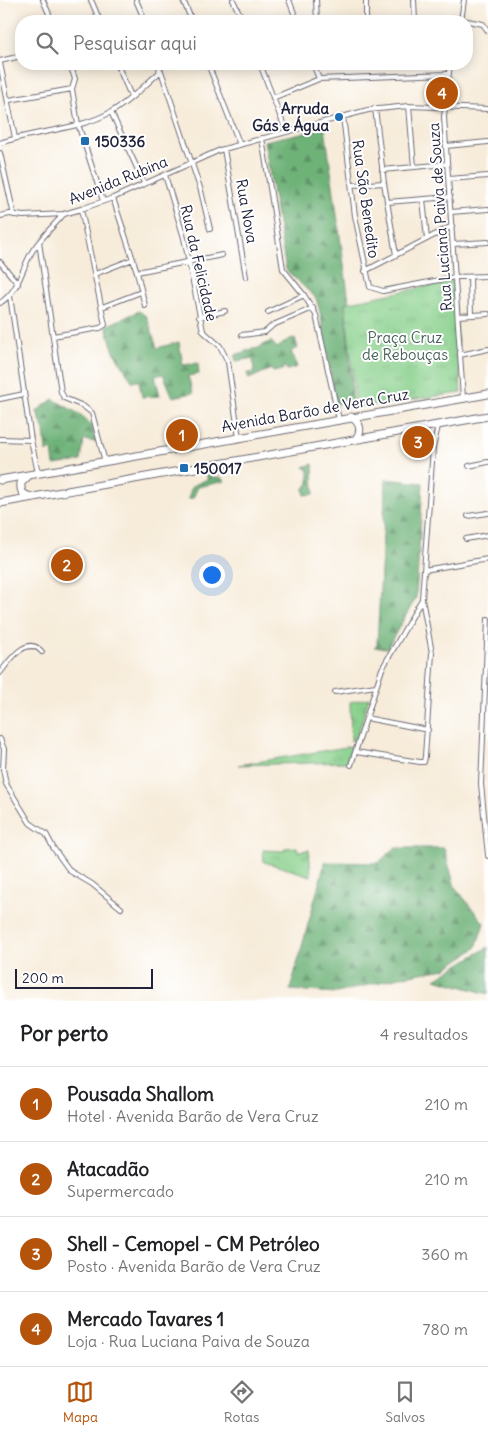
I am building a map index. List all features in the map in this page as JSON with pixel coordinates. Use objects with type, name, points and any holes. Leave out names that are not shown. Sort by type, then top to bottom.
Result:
[{"type":"highway","name":"Avenida Barão de Vera Cruz","points":[[0,480],[488,394]]},
{"type":"highway","points":[[0,503],[488,416]]},
{"type":"highway","points":[[352,418],[358,422],[360,428],[356,439]]},
{"type":"highway","points":[[34,497],[23,493],[20,489],[21,483],[35,474]]},
{"type":"street","points":[[43,0],[49,15]]},
{"type":"street","points":[[91,0],[97,15]]},
{"type":"street","points":[[136,0],[142,15]]},
{"type":"street","points":[[183,0],[189,15]]},
{"type":"street","points":[[233,0],[240,15]]},
{"type":"street","points":[[289,0],[295,15]]},
{"type":"street","points":[[316,0],[317,15]]},
{"type":"street","points":[[366,0],[366,15]]},
{"type":"street","points":[[414,0],[415,15]]},
{"type":"street","points":[[462,15],[464,0]]},
{"type":"street","points":[[473,23],[483,24],[488,31]]},
{"type":"street","points":[[15,58],[0,62],[16,138]]},
{"type":"street","points":[[72,70],[75,79],[72,89],[78,124],[103,201]]},
{"type":"street","points":[[120,70],[131,96]]},
{"type":"street","points":[[210,70],[240,145]]},
{"type":"street","points":[[262,70],[286,131]]},
{"type":"street","points":[[316,70],[319,79]]},
{"type":"street","name":"Rua Luciana Paiva de Souza","points":[[448,70],[444,107],[463,398]]},
{"type":"street","points":[[0,143],[60,130],[111,112],[160,72],[192,162],[210,229]]},
{"type":"street","points":[[274,98],[319,79],[447,74]]},
{"type":"street","points":[[9,100],[72,89]]},
{"type":"street","points":[[409,106],[414,167]]},
{"type":"street","name":"Avenida Rubina","points":[[0,303],[10,296],[18,284],[32,252],[64,214],[113,198],[224,149],[375,108],[409,106],[488,109]]},
{"type":"street","points":[[375,108],[382,170],[396,255]]},
{"type":"street","points":[[111,112],[144,183]]},
{"type":"street","name":"Rua São Benedito","points":[[343,116],[365,271],[369,285],[373,290],[382,291],[455,277]]},
{"type":"street","points":[[262,138],[283,269],[304,295],[318,322],[339,420]]},
{"type":"street","points":[[446,146],[488,142]]},
{"type":"street","name":"Rua Nova","points":[[224,149],[246,277]]},
{"type":"street","points":[[0,154],[14,214]]},
{"type":"street","points":[[382,170],[447,164]]},
{"type":"street","name":"Rua da Felicidade","points":[[165,175],[189,262],[199,317],[205,334],[220,346],[226,356],[239,438]]},
{"type":"street","points":[[448,179],[488,176]]},
{"type":"street","points":[[352,185],[384,183]]},
{"type":"street","points":[[387,202],[450,197]]},
{"type":"street","points":[[113,198],[137,272],[145,306]]},
{"type":"street","points":[[423,199],[426,239]]},
{"type":"street","points":[[53,336],[103,327],[105,322],[81,209]]},
{"type":"street","points":[[451,212],[488,209]]},
{"type":"street","points":[[0,216],[14,214],[23,216],[64,214]]},
{"type":"street","points":[[365,271],[452,226]]},
{"type":"street","points":[[39,242],[62,396],[83,406],[92,413],[105,462]]},
{"type":"street","points":[[453,244],[488,242]]},
{"type":"street","points":[[137,272],[222,255]]},
{"type":"street","points":[[95,274],[133,259]]},
{"type":"street","points":[[0,262],[18,284]]},
{"type":"street","points":[[455,277],[488,276]]},
{"type":"street","points":[[470,277],[471,315]]},
{"type":"street","points":[[102,307],[141,292]]},
{"type":"street","points":[[268,312],[282,308],[304,295]]},
{"type":"street","points":[[10,296],[35,474]]},
{"type":"street","points":[[242,335],[265,332],[273,325],[312,308]]},
{"type":"street","points":[[199,317],[225,311]]},
{"type":"street","points":[[458,316],[488,314]]},
{"type":"street","points":[[460,355],[488,349]]},
{"type":"street","points":[[0,399],[24,394]]},
{"type":"street","points":[[356,752],[424,762],[428,730],[432,652],[422,599],[433,448],[439,424]]},
{"type":"street","points":[[0,439],[31,440]]},
{"type":"street","points":[[469,466],[488,462]]},
{"type":"street","points":[[468,516],[488,512]]},
{"type":"street","points":[[466,539],[488,535]]},
{"type":"street","points":[[424,570],[488,559]]},
{"type":"street","points":[[351,765],[388,655],[422,599]]},
{"type":"street","points":[[488,619],[486,705],[481,756],[483,805],[488,853]]},
{"type":"street","points":[[0,672],[27,646],[36,646],[42,652]]},
{"type":"street","points":[[335,692],[376,686]]},
{"type":"street","points":[[366,718],[428,730]]},
{"type":"street","points":[[0,740],[4,749],[3,769],[6,784],[30,823],[46,834],[70,871],[92,884],[121,908]]},
{"type":"street","points":[[481,756],[488,754]]},
{"type":"street","points":[[483,805],[488,804]]},
{"type":"green space","points":[[325,128],[349,301],[345,303],[353,402],[336,404],[316,298],[286,270],[264,141]]},
{"type":"green space","name":"Praça Cruz de Rebouças","points":[[454,281],[461,393],[356,407],[345,303]]},
{"type":"green space","points":[[139,311],[147,317],[157,348],[179,342],[183,365],[198,363],[199,374],[188,376],[193,393],[173,397],[163,374],[155,376],[160,396],[142,397],[139,381],[132,381],[114,352],[106,326]]},
{"type":"green space","points":[[295,338],[298,348],[291,351],[297,367],[287,370],[284,366],[283,370],[273,372],[271,369],[249,379],[247,373],[254,373],[253,358],[236,361],[235,357],[237,354],[243,354],[247,349],[251,352],[252,348],[256,349],[271,341],[277,348],[290,339]]},
{"type":"green space","points":[[53,399],[81,415],[92,425],[96,442],[84,440],[81,461],[54,465],[52,450],[46,452],[44,431],[37,411]]},
{"type":"green space","points":[[313,464],[314,494],[305,495],[304,488],[309,484],[309,470],[304,467]]},
{"type":"green space","points":[[217,470],[220,473],[212,474],[209,478],[222,478],[225,481],[198,487],[193,498],[188,499],[192,486],[208,479],[206,475],[209,471]]},
{"type":"green space","points":[[386,479],[423,483],[416,598],[387,648],[374,647],[377,644]]},
{"type":"green space","points":[[369,698],[356,740],[351,741],[350,702]]},
{"type":"green space","points":[[352,746],[347,762],[238,765]]},
{"type":"green space","points":[[297,847],[298,851],[309,850],[311,876],[264,862],[263,850],[285,851],[285,848]]},
{"type":"green space","points":[[395,848],[444,848],[455,887],[484,923],[476,948],[445,969],[404,976],[337,993],[290,990],[325,862],[378,863]]},
{"type":"green space","points":[[488,947],[488,994],[435,979]]},
{"type":"place","name":"Mercado Tavares 1","points":[[442,93]]},
{"type":"place","name":"Arruda Gás e Água","points":[[339,117]]},
{"type":"place","name":"150336","points":[[85,141]]},
{"type":"place","name":"Pousada Shallom","points":[[182,435]]},
{"type":"place","name":"Shell - Cemopel - CM Petróleo","points":[[418,442]]},
{"type":"place","name":"150017","points":[[184,468]]},
{"type":"place","name":"Atacadão","points":[[67,565]]}]
